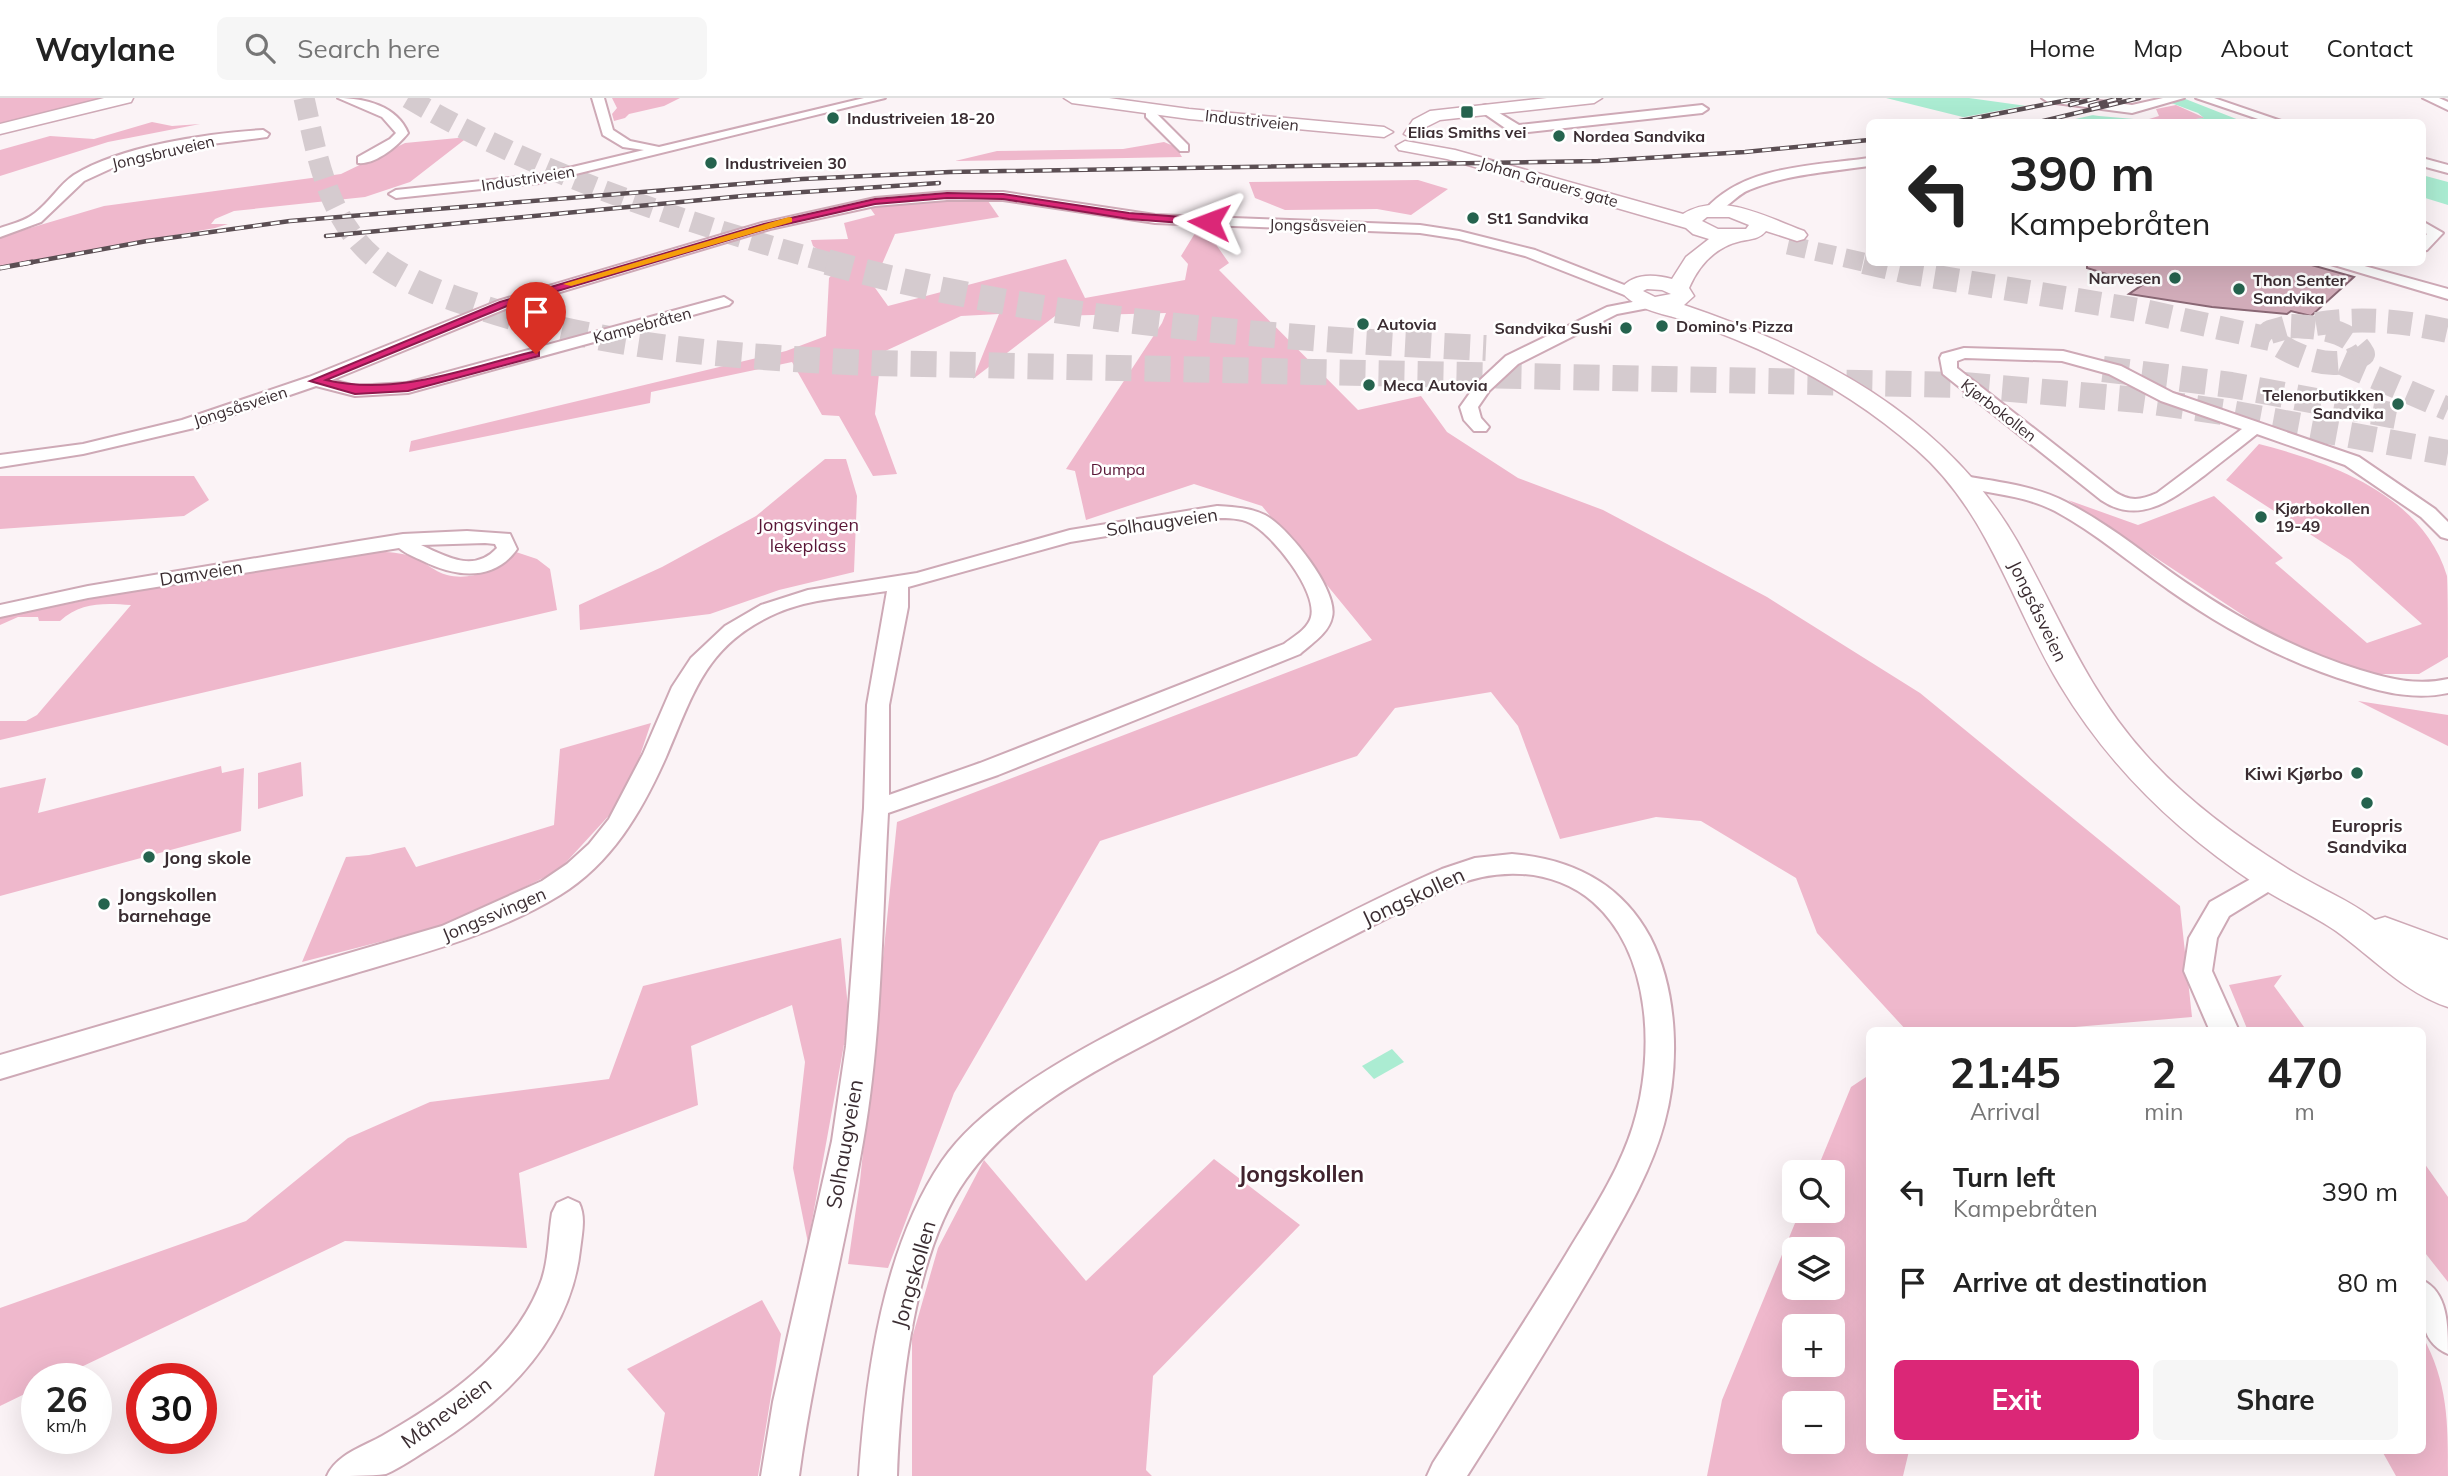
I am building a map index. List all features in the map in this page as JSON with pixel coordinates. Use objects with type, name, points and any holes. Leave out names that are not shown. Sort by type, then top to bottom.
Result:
[{"type":"main road","points":[[0,129],[125,98]]},
{"type":"main road","name":"Industriveien","points":[[1072,98],[1383,134],[1386,146],[1411,139]]},
{"type":"main road","points":[[1383,134],[1397,125],[1427,115],[1546,98]]},
{"type":"main road","points":[[1411,139],[1419,124],[1430,117],[1594,98]]},
{"type":"main road","name":"Johan Grauers gate","points":[[1411,139],[1449,154],[1700,218],[1747,227]]},
{"type":"main road","points":[[1687,276],[1700,218]]},
{"type":"main road","points":[[1645,293],[1687,276],[1747,227],[1792,240]]},
{"type":"main road","name":"Jongsåsveien","points":[[1687,276],[1715,323]]},
{"type":"main road","name":"Jongsåsveien","points":[[1645,293],[1791,356],[1841,383],[1915,434],[1964,482],[2008,550],[2067,670],[2120,746],[2160,790],[2272,877],[2348,920],[2384,949],[2448,991]]},
{"type":"main road","name":"Jongsåsveien","points":[[2348,920],[2448,956]]},
{"type":"street","points":[[344,98],[373,108],[400,125],[402,133],[394,142],[363,160]]},
{"type":"street","name":"Industriveien","points":[[598,98],[607,132],[627,144],[659,149]]},
{"type":"street","name":"Industriveien","points":[[396,194],[531,181],[879,98]]},
{"type":"street","points":[[2048,98],[2135,116],[2158,103],[2178,98]]},
{"type":"street","points":[[2202,98],[2268,119]]},
{"type":"street","points":[[2429,98],[2448,106]]},
{"type":"street","points":[[1152,109],[1150,114],[1184,148]]},
{"type":"street","points":[[1486,109],[1519,129],[1702,109]]},
{"type":"street","name":"Jongsbruveien","points":[[0,233],[38,217],[77,180],[109,164],[164,149],[230,136],[263,134]]},
{"type":"street","points":[[1700,218],[1737,190],[1784,173],[1866,162]]},
{"type":"street","points":[[2426,163],[2448,169]]},
{"type":"street","points":[[1747,227],[1746,199],[1749,186]]},
{"type":"street","name":"Jongsåsveien","points":[[0,461],[83,449],[142,436],[234,410],[315,381],[493,308],[780,222],[900,199],[1003,196],[1155,219],[1420,229],[1487,241],[1545,257],[1645,293]]},
{"type":"street","points":[[2426,227],[2436,233],[2426,243]]},
{"type":"street","points":[[2346,266],[2448,294]]},
{"type":"street","points":[[2389,278],[2402,266]]},
{"type":"street","points":[[1480,427],[1473,420],[1469,407],[1483,387],[1512,359],[1645,293]]},
{"type":"street","name":"Kampebråten","points":[[315,381],[355,391],[408,388],[724,302]]},
{"type":"street","name":"Kjørbokollen","points":[[2253,429],[2164,497],[2148,505],[2127,506],[2108,496],[1956,376],[1950,370],[1948,358],[1964,353],[2063,356],[2115,370],[2167,397],[2253,429],[2352,461],[2418,506],[2448,533]]},
{"type":"street","points":[[1964,482],[2006,488],[2059,506],[2195,599],[2266,640],[2333,669],[2392,687],[2431,691],[2448,686]]},
{"type":"street","name":"Solhaugveien","points":[[780,1476],[791,1402],[848,1141],[861,1046],[876,808],[878,705],[897,607],[898,583],[1052,540],[1217,512],[1239,513],[1267,524],[1313,580],[1322,600],[1322,617],[1310,635],[1292,649],[989,769],[876,808]]},
{"type":"street","name":"Damveien","points":[[0,611],[88,592],[403,540]]},
{"type":"street","name":"Jongssvingen","points":[[0,1067],[450,934],[558,887],[593,858],[636,799],[679,696],[693,672],[724,638],[748,619],[791,601],[898,583]]},
{"type":"street","name":"Jongskollen","points":[[878,1476],[879,1446],[892,1345],[917,1248],[934,1204],[953,1170],[984,1133],[1027,1101],[1086,1065],[1290,955],[1457,873],[1488,865],[1518,864],[1555,869],[1580,878],[1604,895],[1622,914],[1638,939],[1650,970],[1659,1029],[1649,1122],[1622,1191],[1518,1365],[1446,1476]]},
{"type":"street","points":[[2223,1027],[2198,971],[2203,938],[2219,909],[2272,877]]},
{"type":"street","name":"Måneveien","points":[[346,1476],[417,1437],[483,1389],[526,1346],[555,1292],[568,1213]]},
{"type":"street","points":[[2426,1302],[2448,1338]]},
{"type":"green space","points":[[0,98],[104,98],[0,123]]},
{"type":"green space","points":[[612,98],[680,98],[664,106],[629,114],[614,121],[612,114],[617,108]]},
{"type":"green space","points":[[2176,105],[2205,118],[2149,119],[2159,116],[2156,109]]},
{"type":"green space","points":[[152,122],[172,126],[200,124],[108,142],[0,176],[0,150],[50,136],[94,139]]},
{"type":"green space","points":[[468,137],[410,182],[365,197],[234,211],[215,219],[211,224],[228,224],[215,228],[0,266],[0,237],[104,206],[341,174],[405,143]]},
{"type":"green space","points":[[1164,142],[1176,147],[1182,157],[955,161],[997,151],[1123,149]]},
{"type":"green space","points":[[1418,180],[1448,189],[1411,215],[1377,209],[1285,210],[1255,198],[1249,182]]},
{"type":"green space","name":"Dumpa","points":[[988,201],[999,217],[895,234],[873,285],[888,306],[1066,259],[1085,298],[1185,280],[1188,264],[1181,256],[1200,225],[1225,229],[1217,246],[1229,263],[1219,270],[1358,410],[1421,396],[1447,432],[1518,478],[1603,510],[1767,597],[1920,693],[2180,906],[2192,1017],[2075,1027],[1903,1027],[1817,933],[1796,878],[1701,821],[1656,817],[1560,839],[1518,726],[1491,692],[1395,708],[1357,756],[1100,841],[954,1093],[888,1268],[848,1264],[860,1181],[897,822],[1372,640],[1262,506],[1194,484],[1086,520],[1075,471],[1066,469],[1166,313],[1055,316],[973,379],[999,314],[961,316],[881,353],[875,414],[897,474],[873,476],[839,416],[822,415],[792,362],[651,392],[650,403],[409,452],[411,441],[786,351],[826,336],[829,278],[840,266],[813,246],[811,240],[848,239],[844,223],[875,215],[870,208],[915,202]]},
{"type":"green space","points":[[2259,444],[2316,461],[2345,473],[2372,487],[2418,524],[2435,548],[2447,576],[2448,657],[2419,674],[2373,674],[2324,658],[2264,629],[2068,500],[2138,525],[2214,496],[2283,558],[2275,563],[2367,643],[2422,624],[2350,560],[2226,480]]},
{"type":"green space","name":"Jongsvingen lekeplass","points":[[825,459],[846,459],[857,496],[854,572],[779,590],[710,614],[580,630],[579,605],[662,567],[756,516]]},
{"type":"green space","points":[[0,476],[194,476],[209,500],[184,516],[0,529]]},
{"type":"green space","points":[[354,552],[399,553],[417,559],[442,574],[465,576],[494,569],[516,552],[537,559],[550,569],[557,610],[0,740],[0,721],[26,721],[37,715],[131,605],[102,604],[85,607],[60,621],[18,617],[0,625],[0,618],[129,591]]},
{"type":"green space","points":[[2358,701],[2448,715],[2448,746]]},
{"type":"green space","points":[[651,723],[626,797],[559,870],[453,923],[302,962],[346,857],[405,847],[416,867],[554,825],[560,749]]},
{"type":"green space","points":[[301,762],[303,796],[258,809],[258,773]]},
{"type":"green space","points":[[221,766],[222,773],[244,768],[241,831],[0,896],[0,788],[46,778],[38,813]]},
{"type":"green space","points":[[841,938],[849,1017],[808,1243],[793,1168],[805,1062],[792,1005],[691,1046],[698,1105],[519,1173],[527,1248],[345,1241],[90,1363],[21,1363],[21,1396],[0,1406],[0,1308],[246,1221],[348,1138],[430,1102],[609,1079],[643,986]]},
{"type":"green space","points":[[2282,975],[2274,986],[2304,1027],[2246,1027],[2229,985]]},
{"type":"green space","points":[[1866,1077],[1866,1454],[1908,1454],[1903,1476],[1707,1476],[1722,1400],[1782,1255],[1782,1300],[1845,1300],[1845,1237],[1789,1237],[1795,1223],[1845,1223],[1845,1160],[1821,1160],[1851,1087]]},
{"type":"green space","points":[[1214,1159],[1300,1225],[1153,1376],[1146,1470],[1152,1476],[912,1476],[912,1338],[938,1248],[984,1160],[1086,1281]]},
{"type":"green space","points":[[2426,1166],[2448,1197],[2448,1282],[2426,1254]]},
{"type":"green space","points":[[762,1300],[781,1334],[758,1476],[654,1476],[665,1413],[627,1369]]},
{"type":"green space","points":[[2426,1343],[2437,1370],[2445,1403],[2448,1476],[2396,1476],[2384,1454],[2426,1454]]},
{"type":"shaded area","points":[[1886,98],[1969,98],[2134,119],[1971,119]]},
{"type":"shaded area","points":[[2158,98],[2183,98],[2236,119],[2195,119],[2204,118],[2198,113]]},
{"type":"shaded area","points":[[2426,176],[2448,182],[2448,205],[2426,198]]},
{"type":"shaded area","points":[[1392,1049],[1404,1062],[1374,1079],[1362,1066]]},
{"type":"pier","points":[[2034,104],[2102,113],[2075,119],[1954,119]]},
{"type":"building","name":"Thon Senter Sandvika","points":[[2315,266],[2354,277],[2311,316],[2291,311],[2287,314],[2212,307],[2129,294],[2142,285],[2087,268]]},
{"type":"tunnel","points":[[304,98],[314,144],[337,210],[349,230],[382,264]]},
{"type":"tunnel","points":[[408,98],[510,151],[615,195],[724,232],[828,262]]},
{"type":"tunnel","points":[[1788,245],[1866,263]]},
{"type":"tunnel","points":[[380,262],[439,293],[525,321],[623,341],[722,354],[872,363],[1963,385],[2140,400],[2230,413],[2448,453]]},
{"type":"tunnel","points":[[828,262],[989,299],[1071,313],[1237,332],[1486,348]]},
{"type":"tunnel","points":[[828,262],[834,264]]},
{"type":"tunnel","points":[[1881,266],[2144,311],[2270,339]]},
{"type":"tunnel","points":[[2316,324],[2382,321],[2448,331]]},
{"type":"tunnel","points":[[2291,326],[2322,329],[2350,339],[2363,354],[2340,363],[2315,361],[2291,352],[2270,339],[2270,332],[2291,326]]},
{"type":"tunnel","points":[[2342,363],[2448,409]]},
{"type":"tunnel","points":[[2103,369],[2231,385],[2396,416]]},
{"type":"railway","points":[[1970,119],[2078,98]]},
{"type":"railway","points":[[2070,105],[2097,98]]},
{"type":"railway","points":[[2090,106],[2120,98]]},
{"type":"railway","points":[[2052,119],[2139,98]]},
{"type":"railway","points":[[22,264],[147,241],[290,221],[802,179],[950,172],[1598,161],[1745,152],[1866,140]]},
{"type":"railway","points":[[326,236],[743,196],[939,183]]},
{"type":"railway","points":[[0,268],[32,262]]},
{"type":"slow traffic","points":[[568,284],[789,220]]},
{"type":"place","name":"Elias Smiths vei","points":[[1467,112]]},
{"type":"place","name":"Industriveien 18-20","points":[[833,118]]},
{"type":"place","name":"Nordea Sandvika","points":[[1559,136]]},
{"type":"place","name":"Industriveien 30","points":[[711,163]]},
{"type":"place","name":"St1 Sandvika","points":[[1473,218]]},
{"type":"place","name":"Narvesen","points":[[2175,278]]},
{"type":"place","name":"Thon Senter Sandvika","points":[[2239,289]]},
{"type":"place","name":"Autovia","points":[[1363,324]]},
{"type":"place","name":"Domino's Pizza","points":[[1662,326]]},
{"type":"place","name":"Sandvika Sushi","points":[[1626,328]]},
{"type":"place","name":"Meca Autovia","points":[[1369,385]]},
{"type":"place","name":"Telenorbutikken Sandvika","points":[[2398,404]]},
{"type":"place","name":"Kjørbokollen 19-49","points":[[2261,517]]},
{"type":"place","name":"Kiwi Kjørbo","points":[[2357,773]]},
{"type":"place","name":"Europris Sandvika","points":[[2367,803]]},
{"type":"place","name":"Jong skole","points":[[149,857]]},
{"type":"place","name":"Jongskollen barnehage","points":[[104,904]]},
{"type":"district","name":"Jongskollen","points":[[1301,1173]]},
{"type":"route","points":[[536,354],[408,388],[355,391],[315,381],[449,324],[504,304],[767,226],[875,202],[947,196],[1003,196],[1129,216],[1209,222]]}]
